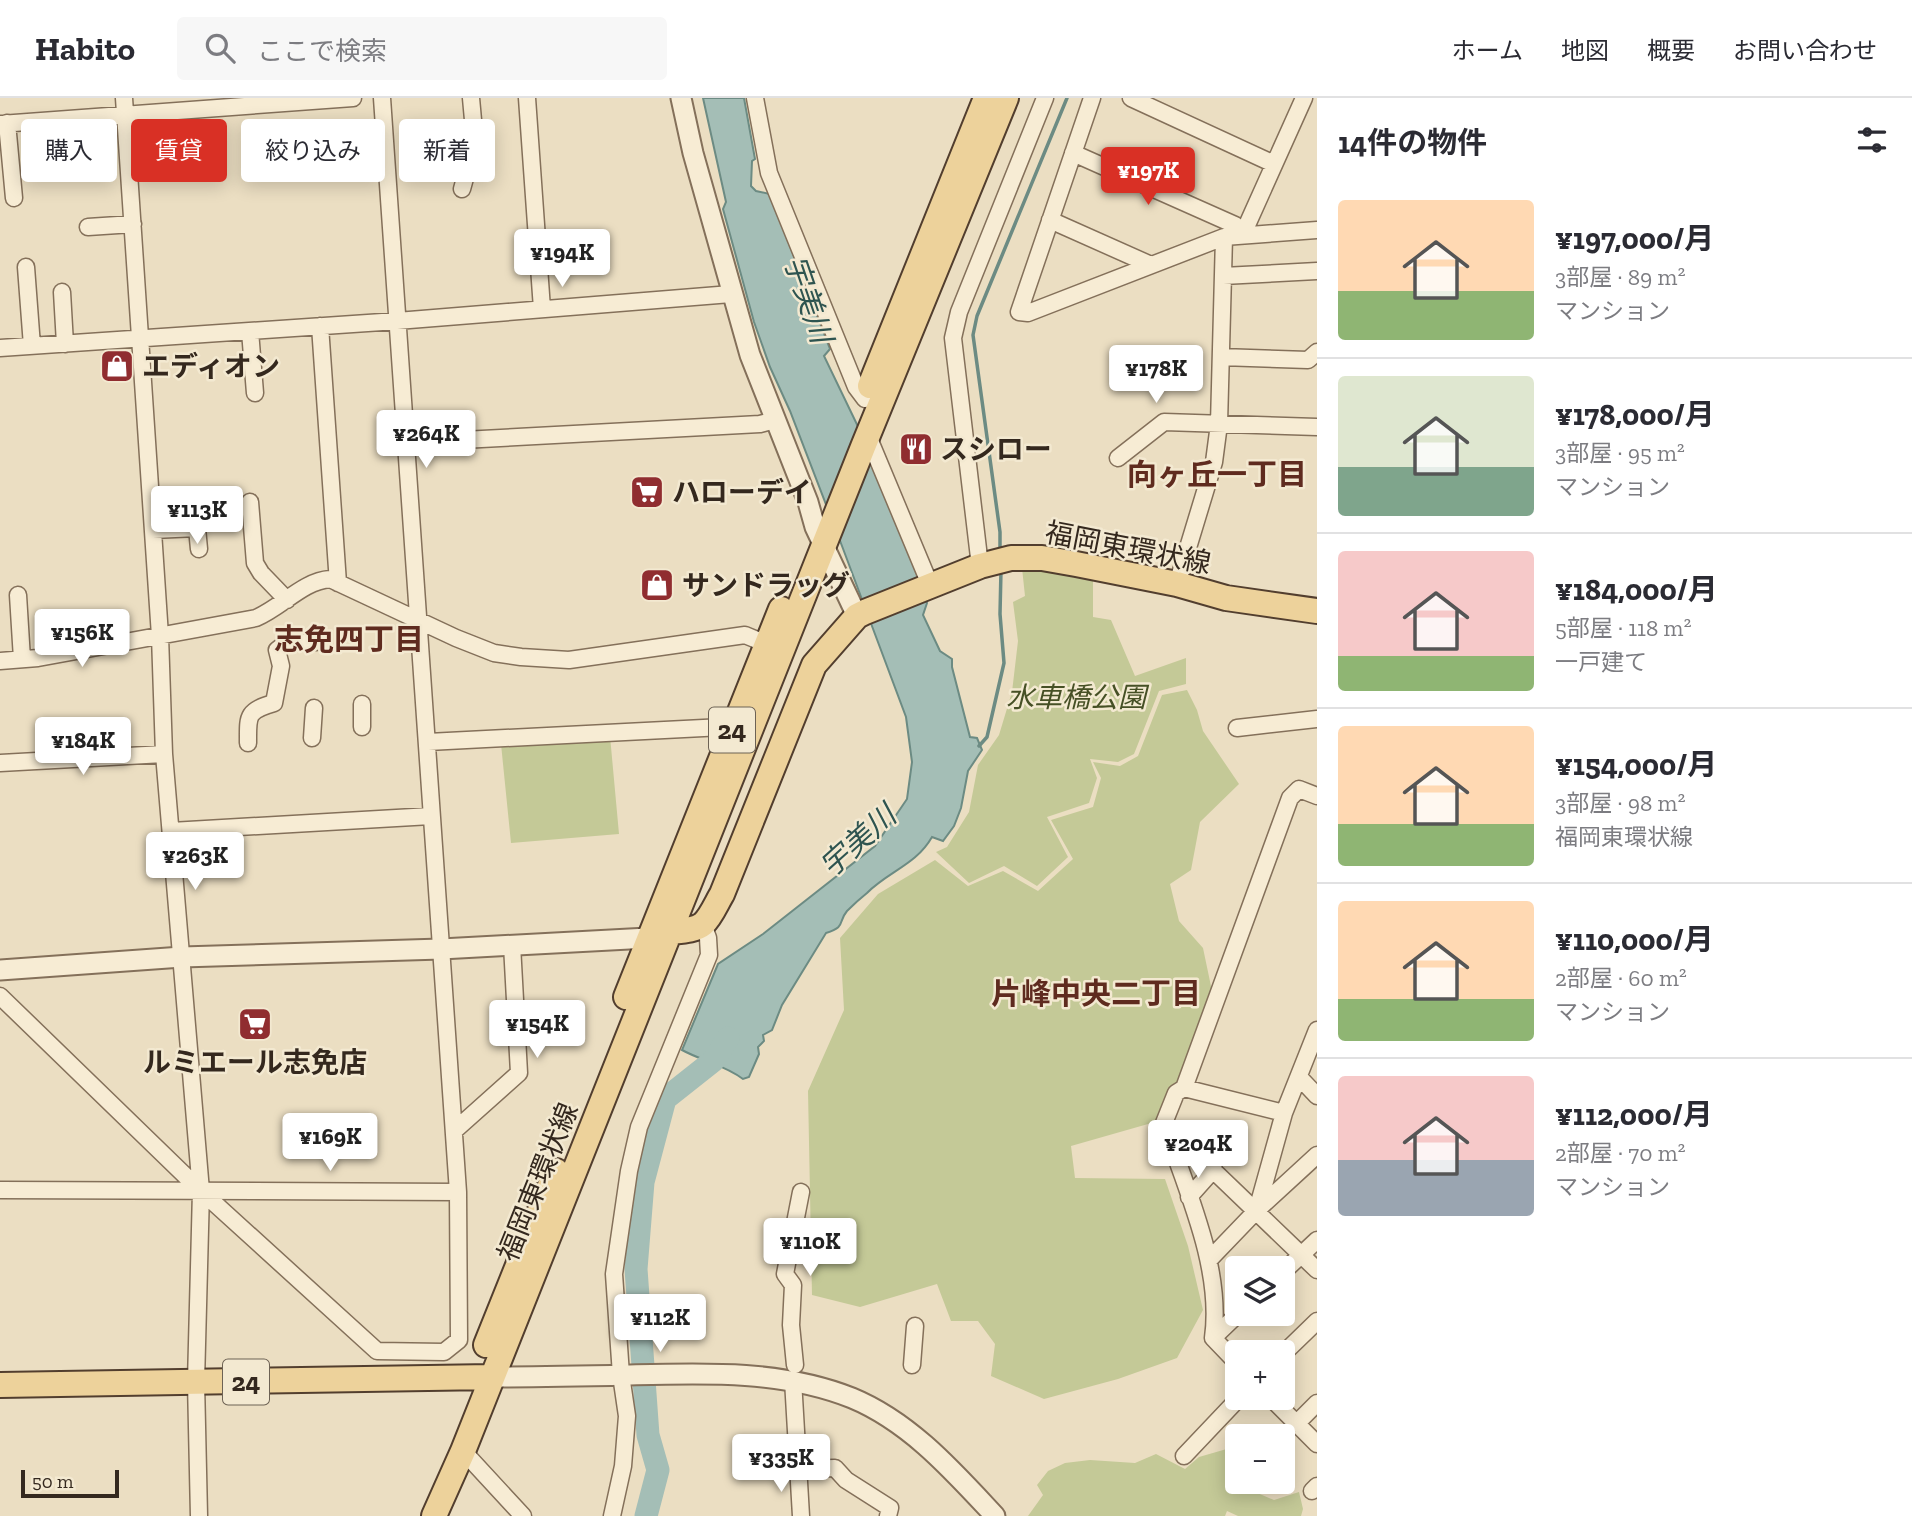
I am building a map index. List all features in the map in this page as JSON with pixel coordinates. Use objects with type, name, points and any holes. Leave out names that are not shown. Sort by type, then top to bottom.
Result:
[{"type":"main road","name":"24","points":[[820,535],[986,98]]},
{"type":"main road","name":"24","points":[[863,426],[1006,98]]},
{"type":"main road","name":"福岡東環状線","points":[[659,934],[732,730],[767,645],[820,535]]},
{"type":"main road","name":"福岡東環状線","points":[[419,1516],[446,1452],[483,1377],[820,535]]},
{"type":"main road","name":"福岡東環状線","points":[[703,924],[722,894],[814,665],[861,614],[1011,558],[1042,558],[1177,584],[1226,598],[1317,611]]},
{"type":"main road","points":[[659,934],[691,929],[703,924]]},
{"type":"main road","name":"24","points":[[0,1385],[483,1377]]},
{"type":"main road","name":"福岡東環状線","points":[[435,1516],[463,1451],[483,1377]]},
{"type":"street","points":[[14,198],[3,124],[124,106],[353,98]]},
{"type":"street","points":[[0,996],[201,1191],[377,1350],[444,1352],[459,1340],[458,1192],[382,98]]},
{"type":"street","points":[[463,189],[475,142],[471,98]]},
{"type":"street","points":[[527,98],[542,309]]},
{"type":"street","points":[[681,98],[693,153],[750,355],[820,535],[861,614]]},
{"type":"street","points":[[755,98],[769,173],[856,387],[863,426],[928,588]]},
{"type":"street","points":[[984,566],[953,338],[958,312],[1045,98]]},
{"type":"street","points":[[1092,98],[1019,312],[1028,313],[1224,237],[1317,230]]},
{"type":"street","points":[[1130,98],[1273,164]]},
{"type":"street","points":[[1243,234],[1273,164],[1306,101]]},
{"type":"street","points":[[124,106],[160,636],[164,754],[201,1191],[196,1382],[199,1516]]},
{"type":"street","points":[[1073,153],[1235,225],[1243,234]]},
{"type":"street","points":[[1050,220],[1151,265]]},
{"type":"street","points":[[88,227],[133,224]]},
{"type":"street","points":[[1177,584],[1214,463],[1219,424],[1224,237]]},
{"type":"street","points":[[26,267],[32,346]]},
{"type":"street","points":[[1223,276],[1317,271]]},
{"type":"street","points":[[62,292],[65,344]]},
{"type":"street","points":[[0,348],[397,321],[731,294]]},
{"type":"street","points":[[320,326],[338,583]]},
{"type":"street","points":[[250,331],[255,393]]},
{"type":"street","points":[[1221,357],[1308,360],[1317,352]]},
{"type":"street","points":[[406,443],[760,424],[775,420]]},
{"type":"street","points":[[1118,458],[1164,422],[1317,427]]},
{"type":"street","points":[[250,502],[255,563],[287,600]]},
{"type":"street","points":[[153,530],[196,522],[199,549]]},
{"type":"street","points":[[0,661],[256,618],[272,612],[318,580],[330,579],[494,653],[553,660],[745,635],[767,645]]},
{"type":"street","points":[[18,595],[22,659]]},
{"type":"street","points":[[248,743],[248,717],[254,709],[274,703],[281,666],[277,650],[286,643],[316,642]]},
{"type":"street","points":[[362,704],[362,727]]},
{"type":"street","points":[[312,738],[314,708]]},
{"type":"street","points":[[1237,728],[1317,719]]},
{"type":"street","points":[[428,742],[723,727],[732,730]]},
{"type":"street","points":[[0,763],[164,754]]},
{"type":"street","points":[[1213,1338],[1215,1321],[1209,1259],[1164,1123],[1176,1093],[1184,1088],[1290,798],[1299,789],[1317,796]]},
{"type":"street","points":[[171,831],[431,816]]},
{"type":"street","points":[[612,1516],[623,1466],[627,1416],[621,1375],[614,1274],[629,1171],[639,1127],[709,955],[708,938],[703,924]]},
{"type":"street","points":[[0,970],[182,957],[440,949],[659,934]]},
{"type":"street","points":[[454,1131],[519,1073],[512,945]]},
{"type":"street","points":[[1256,1210],[1284,1113],[1317,1030]]},
{"type":"street","points":[[1299,1077],[1317,1096]]},
{"type":"street","points":[[1184,1088],[1284,1113]]},
{"type":"street","points":[[1164,1123],[1317,1270]]},
{"type":"street","points":[[1209,1259],[1256,1210],[1317,1155]]},
{"type":"street","points":[[1188,1197],[1214,1169]]},
{"type":"street","points":[[0,1190],[458,1192]]},
{"type":"street","points":[[801,1192],[785,1274],[793,1285],[791,1325],[801,1516]]},
{"type":"street","points":[[1295,1261],[1317,1240]]},
{"type":"street","points":[[1295,1342],[1317,1321]]},
{"type":"street","points":[[912,1365],[915,1326]]},
{"type":"street","points":[[1213,1338],[1226,1326]]},
{"type":"street","points":[[1213,1338],[1225,1350]]},
{"type":"street","points":[[483,1377],[794,1373],[853,1399],[893,1421],[949,1467],[995,1516]]},
{"type":"street","points":[[1296,1424],[1317,1403]]},
{"type":"street","points":[[1184,1457],[1228,1410]]},
{"type":"street","points":[[1283,1410],[1317,1444]]},
{"type":"street","points":[[463,1451],[523,1516]]},
{"type":"street","points":[[797,1469],[835,1468],[846,1480],[890,1508],[888,1516]]},
{"type":"green space","name":"水車橋公園","points":[[1022,568],[1093,572],[1093,617],[1111,620],[1135,676],[1186,658],[1186,684],[1159,691],[1134,754],[1118,762],[1090,759],[1097,778],[1089,803],[1047,817],[1068,857],[1037,886],[1004,866],[969,883],[936,852],[947,847],[969,812],[978,765],[999,735],[1012,692],[1018,641],[1013,602],[1025,596]]},
{"type":"green space","points":[[1187,690],[1203,731],[1239,784],[1200,822],[1191,870],[1170,884],[1179,921],[1203,948],[1212,991],[1162,1120],[1071,1146],[1075,1178],[1165,1179],[1188,1246],[1203,1310],[1177,1358],[1118,1379],[1044,1399],[991,1376],[995,1344],[978,1321],[951,1321],[937,1284],[860,1307],[812,1295],[808,1091],[844,1010],[840,938],[878,894],[935,860],[968,886],[1003,871],[1038,891],[1073,859],[1051,820],[1093,807],[1101,778],[1093,762],[1120,766],[1138,756],[1162,695]]},
{"type":"green space","points":[[610,736],[619,834],[511,843],[501,744]]},
{"type":"green space","points":[[1225,1449],[1225,1494],[1260,1494],[1274,1500],[1299,1492],[1303,1509],[1301,1516],[1238,1516],[1227,1511],[1225,1516],[1028,1516],[1043,1495],[1037,1485],[1048,1471],[1065,1463],[1090,1460],[1135,1463],[1156,1454],[1185,1469],[1199,1457]]},
{"type":"water","points":[[703,98],[744,98],[755,159],[752,161],[751,186],[756,191],[770,194],[830,349],[824,356],[876,464],[927,603],[923,615],[940,651],[952,659],[970,737],[977,738],[982,750],[968,771],[961,808],[954,826],[943,841],[932,837],[926,847],[910,861],[875,885],[849,909],[839,926],[826,933],[782,1005],[772,1030],[763,1035],[764,1041],[758,1047],[759,1054],[749,1077],[743,1079],[729,1070],[682,1050],[718,964],[763,934],[875,846],[907,799],[912,762],[906,717],[754,322],[723,209],[726,202]]},
{"type":"waterway","points":[[1000,552],[1000,532],[973,335],[977,316],[1067,98]]},
{"type":"waterway","points":[[979,746],[987,737],[1004,663],[1000,614],[1001,570]]},
{"type":"waterway","name":"宇美川","points":[[646,1516],[658,1470],[648,1435],[636,1269],[643,1182],[665,1099],[713,1061],[728,1038]]},
{"type":"place","name":"エディオン","points":[[117,366]]},
{"type":"place","name":"スシロー","points":[[916,449]]},
{"type":"place","name":"ハローデイ","points":[[647,492]]},
{"type":"place","name":"サンドラッグ","points":[[657,585]]},
{"type":"place","name":"ルミエール志免店","points":[[255,1024]]},
{"type":"district","name":"向ヶ丘一丁目","points":[[1217,475]]},
{"type":"district","name":"志免四丁目","points":[[349,640]]},
{"type":"district","name":"片峰中央二丁目","points":[[1096,994]]}]
